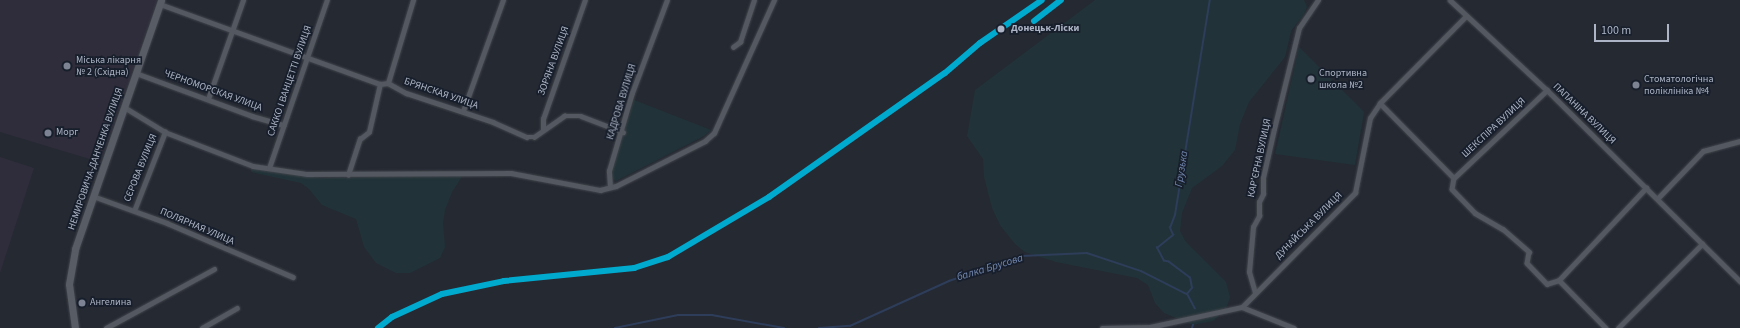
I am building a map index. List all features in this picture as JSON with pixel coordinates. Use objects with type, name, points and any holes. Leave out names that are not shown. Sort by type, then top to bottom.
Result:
[{"type":"street","points":[[208,99],[243,0]]},
{"type":"street","name":"САККО І ВАНЦЕТТІ ВУЛИЦЯ","points":[[269,168],[327,0]]},
{"type":"street","points":[[388,84],[413,0]]},
{"type":"street","points":[[464,111],[503,0]]},
{"type":"street","name":"ЗОРЯНА ВУЛИЦЯ","points":[[543,129],[543,119],[585,0]]},
{"type":"street","name":"КАДРОВА ВУЛИЦЯ","points":[[610,187],[610,172],[623,132],[632,93],[667,0]]},
{"type":"street","points":[[733,47],[740,42],[754,0]]},
{"type":"street","points":[[124,107],[165,132],[253,166],[307,174],[348,175],[511,173],[551,179],[587,189],[610,187],[705,141],[714,133],[774,0]]},
{"type":"street","name":"КАР’ЄРНА ВУЛИЦЯ","points":[[1255,293],[1249,272],[1253,227],[1259,216],[1259,202],[1263,194],[1263,178],[1299,28],[1318,0]]},
{"type":"street","name":"ПАПАНІНА ВУЛИЦЯ","points":[[1450,0],[1547,90],[1740,281]]},
{"type":"street","name":"БРЯНСКАЯ УЛИЦА","points":[[161,2],[232,31],[380,84],[388,84],[406,93],[464,111],[527,137],[534,137],[543,129],[564,116],[581,116],[623,132]]},
{"type":"street","name":"НЕМИРОВИЧА-ДАНЧЕНКА ВУЛИЦЯ","points":[[75,328],[69,284],[75,249],[161,2]]},
{"type":"street","name":"ДУНАЙСЬКА ВУЛИЦЯ","points":[[1242,307],[1355,193],[1367,127],[1380,103],[1466,16]]},
{"type":"street","name":"ЧЕРНОМОРСКАЯ УЛИЦА","points":[[136,73],[284,125]]},
{"type":"street","points":[[348,175],[360,139],[369,132],[380,84]]},
{"type":"street","name":"ШЕКСПІРА ВУЛИЦЯ","points":[[1454,178],[1547,90]]},
{"type":"street","points":[[1380,103],[1454,178],[1452,189],[1475,213],[1503,229],[1529,252],[1527,263],[1547,284],[1559,280],[1646,188]]},
{"type":"street","name":"СЄРОВА ВУЛИЦЯ","points":[[134,211],[165,132]]},
{"type":"street","points":[[1657,199],[1703,151],[1740,141]]},
{"type":"street","name":"ПОЛЯРНАЯ УЛИЦА","points":[[93,196],[134,211],[293,277]]},
{"type":"street","points":[[1618,328],[1702,244]]},
{"type":"street","points":[[106,328],[214,269]]},
{"type":"street","points":[[1559,280],[1606,328]]},
{"type":"street","points":[[1102,328],[1151,328],[1242,307],[1294,328]]},
{"type":"street","points":[[202,328],[237,308]]},
{"type":"shaded area","name":"Міська лікарня № 2 (Східна)","points":[[0,0],[157,0],[101,159],[93,160],[0,132]]},
{"type":"shaded area","points":[[1095,0],[1304,0],[1307,7],[1304,14],[1291,31],[1285,57],[1249,102],[1240,124],[1235,150],[1222,166],[1192,188],[1182,213],[1180,231],[1186,242],[1226,282],[1230,297],[1226,309],[1213,321],[1193,325],[1164,313],[1155,303],[1148,285],[1137,278],[1056,262],[1025,252],[1015,244],[1000,225],[992,208],[984,177],[983,159],[967,136],[975,90]]},
{"type":"shaded area","name":"Спортивна школа №2","points":[[1299,47],[1364,112],[1355,165],[1275,154]]},
{"type":"shaded area","points":[[634,100],[711,130],[704,136],[616,181],[611,177],[611,171]]},
{"type":"shaded area","points":[[0,157],[34,168],[0,273]]},
{"type":"shaded area","points":[[251,168],[323,178],[463,175],[452,192],[445,210],[443,223],[445,247],[440,258],[410,273],[396,273],[376,263],[364,247],[356,219],[322,205],[309,189],[301,183],[251,172]]},
{"type":"waterway","name":"Грузька","points":[[1195,309],[1187,294],[1192,288],[1190,278],[1169,262],[1164,261],[1157,248],[1173,235],[1170,228],[1175,215],[1210,0]]},
{"type":"waterway","name":"балка Брусова","points":[[819,328],[850,326],[949,281],[1022,256],[1087,253],[1141,271],[1187,294]]},
{"type":"waterway","name":"балка Брусова","points":[[615,328],[678,315],[712,315],[784,328]]},
{"type":"transit line","points":[[378,328],[392,317],[442,294],[504,281],[634,268],[668,257],[769,197],[945,73],[980,43],[1042,0]]},
{"type":"transit line","points":[[1034,21],[1061,0]]},
{"type":"place","name":"Донецьк-Ліски","points":[[1001,29]]},
{"type":"place","name":"Міська лікарня № 2 (Східна)","points":[[67,66]]},
{"type":"place","name":"Спортивна школа №2","points":[[1311,79]]},
{"type":"place","name":"Стоматологічна поліклініка №4","points":[[1636,85]]},
{"type":"place","name":"Морг","points":[[48,133]]},
{"type":"place","name":"Ангелина","points":[[82,303]]}]
